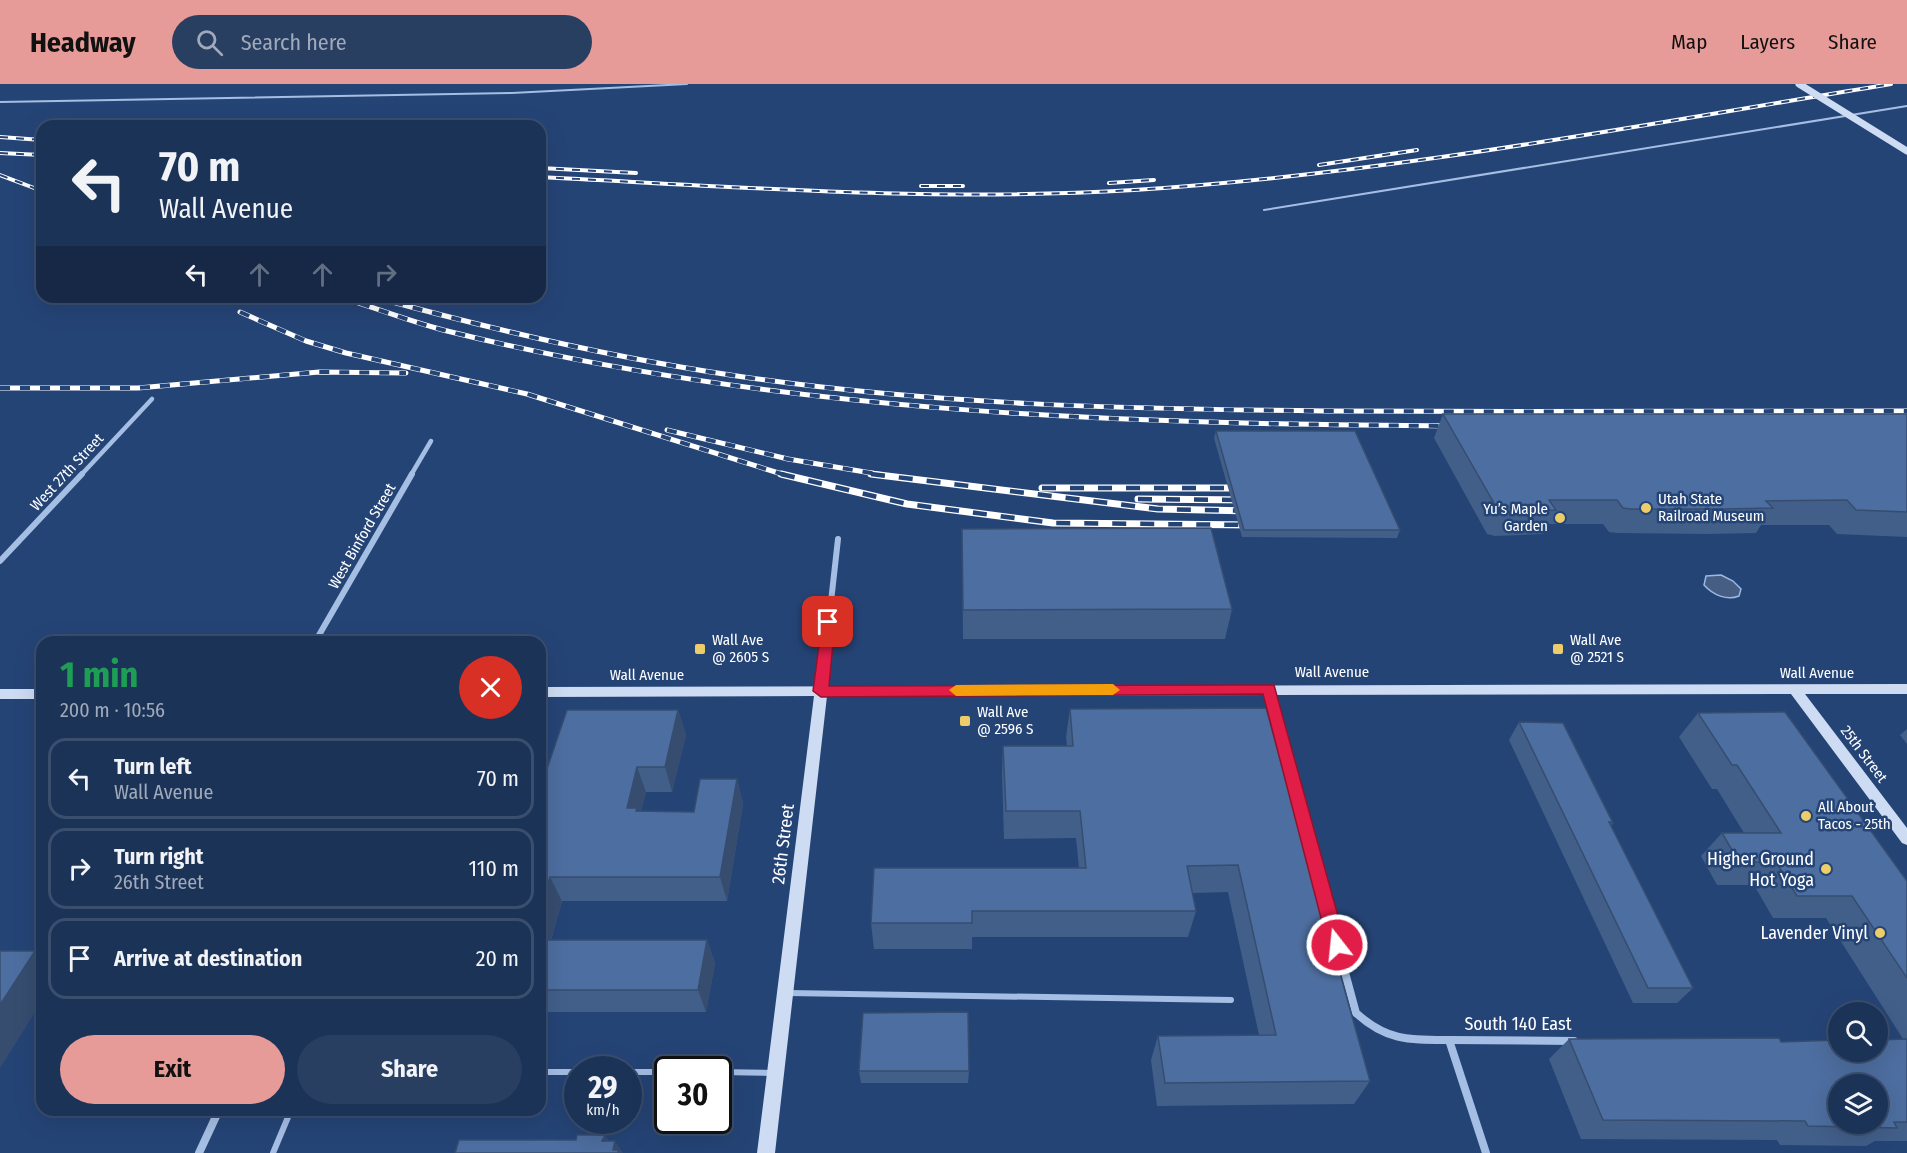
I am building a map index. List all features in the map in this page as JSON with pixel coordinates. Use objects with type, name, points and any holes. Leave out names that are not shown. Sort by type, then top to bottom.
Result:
[{"type":"main road","points":[[1800,84],[1907,151]]},
{"type":"main road","name":"25th Street","points":[[1794,689],[1907,839]]},
{"type":"main road","name":"Wall Avenue","points":[[546,692],[1907,689]]},
{"type":"main road","name":"26th Street","points":[[766,1153],[821,691]]},
{"type":"main road","points":[[0,694],[36,694]]},
{"type":"street","name":"West 27th Street","points":[[0,561],[152,399]]},
{"type":"street","name":"West Binford Street","points":[[318,636],[431,441]]},
{"type":"street","name":"26th Street","points":[[821,691],[838,539]]},
{"type":"street","name":"South 140 East","points":[[1269,689],[1299,808],[1356,1013],[1370,1028],[1395,1040],[1590,1041]]},
{"type":"street","points":[[1449,1040],[1486,1153]]},
{"type":"street","points":[[200,1153],[216,1116]]},
{"type":"lane","points":[[0,102],[512,93],[687,84]]},
{"type":"lane","points":[[1264,210],[1907,106]]},
{"type":"lane","points":[[785,993],[1231,1000]]},
{"type":"lane","points":[[546,1072],[564,1072]]},
{"type":"lane","points":[[732,1072],[775,1072]]},
{"type":"lane","points":[[273,1153],[288,1116]]},
{"type":"water","points":[[1721,575],[1733,581],[1741,589],[1739,596],[1730,598],[1720,596],[1704,585],[1706,576]]},
{"type":"building","points":[[1443,414],[1907,414],[1907,512],[1856,510],[1847,500],[1766,501],[1773,508],[1631,509],[1623,508],[1617,500],[1549,500],[1556,510],[1507,512],[1498,510]]},
{"type":"building","points":[[1216,431],[1355,431],[1400,530],[1244,530]]},
{"type":"building","points":[[1211,528],[1232,609],[963,610],[962,529]]},
{"type":"building","points":[[1266,708],[1370,1081],[1165,1083],[1158,1036],[1276,1035],[1238,865],[1187,866],[1196,911],[972,911],[972,923],[871,923],[874,868],[1086,868],[1080,811],[1006,811],[1003,746],[1073,746],[1070,709]]},
{"type":"building","points":[[567,710],[678,710],[665,767],[637,767],[627,808],[637,808],[636,811],[694,812],[700,779],[737,779],[720,877],[550,877],[546,890],[546,771]]},
{"type":"building","points":[[1785,712],[1907,881],[1907,978],[1852,896],[1797,896],[1776,862],[1739,862],[1722,833],[1781,833],[1737,765],[1732,765],[1698,713]]},
{"type":"building","points":[[1519,722],[1563,723],[1613,823],[1609,822],[1693,988],[1648,988]]},
{"type":"building","points":[[546,940],[707,940],[698,990],[546,990]]},
{"type":"building","points":[[0,951],[35,951],[0,1005]]},
{"type":"building","points":[[968,1012],[969,1071],[859,1071],[863,1013]]},
{"type":"building","points":[[1779,1038],[1781,1042],[1828,1040],[1828,1062],[1888,1062],[1888,1040],[1907,1039],[1907,1122],[1894,1122],[1897,1128],[1888,1128],[1888,1074],[1828,1074],[1828,1126],[1808,1126],[1805,1121],[1603,1120],[1569,1039]]},
{"type":"building","points":[[577,1135],[605,1135],[602,1141],[615,1141],[613,1150],[618,1150],[618,1153],[455,1153],[459,1140],[576,1140]]},
{"type":"railway","points":[[546,177],[911,194],[1134,190],[1229,183],[1419,160],[1891,84]]},
{"type":"railway","points":[[0,137],[36,140]]},
{"type":"railway","points":[[1319,165],[1417,150]]},
{"type":"railway","points":[[0,153],[36,155]]},
{"type":"railway","points":[[546,168],[636,173]]},
{"type":"railway","points":[[0,175],[36,189]]},
{"type":"railway","points":[[1109,183],[1154,180]]},
{"type":"railway","points":[[921,186],[963,186]]},
{"type":"railway","points":[[358,303],[443,330],[568,358],[694,380],[820,396],[1074,417],[1328,425],[1456,426]]},
{"type":"railway","points":[[396,303],[554,342],[691,369],[810,386],[957,399],[1104,407],[1251,410],[1907,411]]},
{"type":"railway","points":[[240,312],[306,341],[346,353],[527,394],[784,475]]},
{"type":"railway","points":[[0,388],[138,388],[319,372],[406,373]]},
{"type":"railway","points":[[667,430],[788,459],[883,475]]},
{"type":"railway","points":[[871,474],[1158,509],[1251,511]]},
{"type":"railway","points":[[784,475],[907,504],[1053,523],[1254,525]]},
{"type":"railway","points":[[1042,488],[1246,488]]},
{"type":"railway","points":[[1138,499],[1249,500]]},
{"type":"slow traffic","points":[[956,690],[1113,690]]},
{"type":"place","name":"Utah State Railroad Museum","points":[[1646,508]]},
{"type":"place","name":"Yu’s Maple Garden","points":[[1560,518]]},
{"type":"place","name":"Wall Ave @ 2605 S","points":[[700,649]]},
{"type":"place","name":"Wall Ave @ 2521 S","points":[[1558,649]]},
{"type":"place","name":"Wall Ave @ 2596 S","points":[[965,721]]},
{"type":"place","name":"All About Tacos - 25th","points":[[1806,816]]},
{"type":"place","name":"Higher Ground Hot Yoga","points":[[1826,869]]},
{"type":"place","name":"Lavender Vinyl","points":[[1880,933]]},
{"type":"route","points":[[828,622],[821,691],[1269,689],[1337,945]]}]
